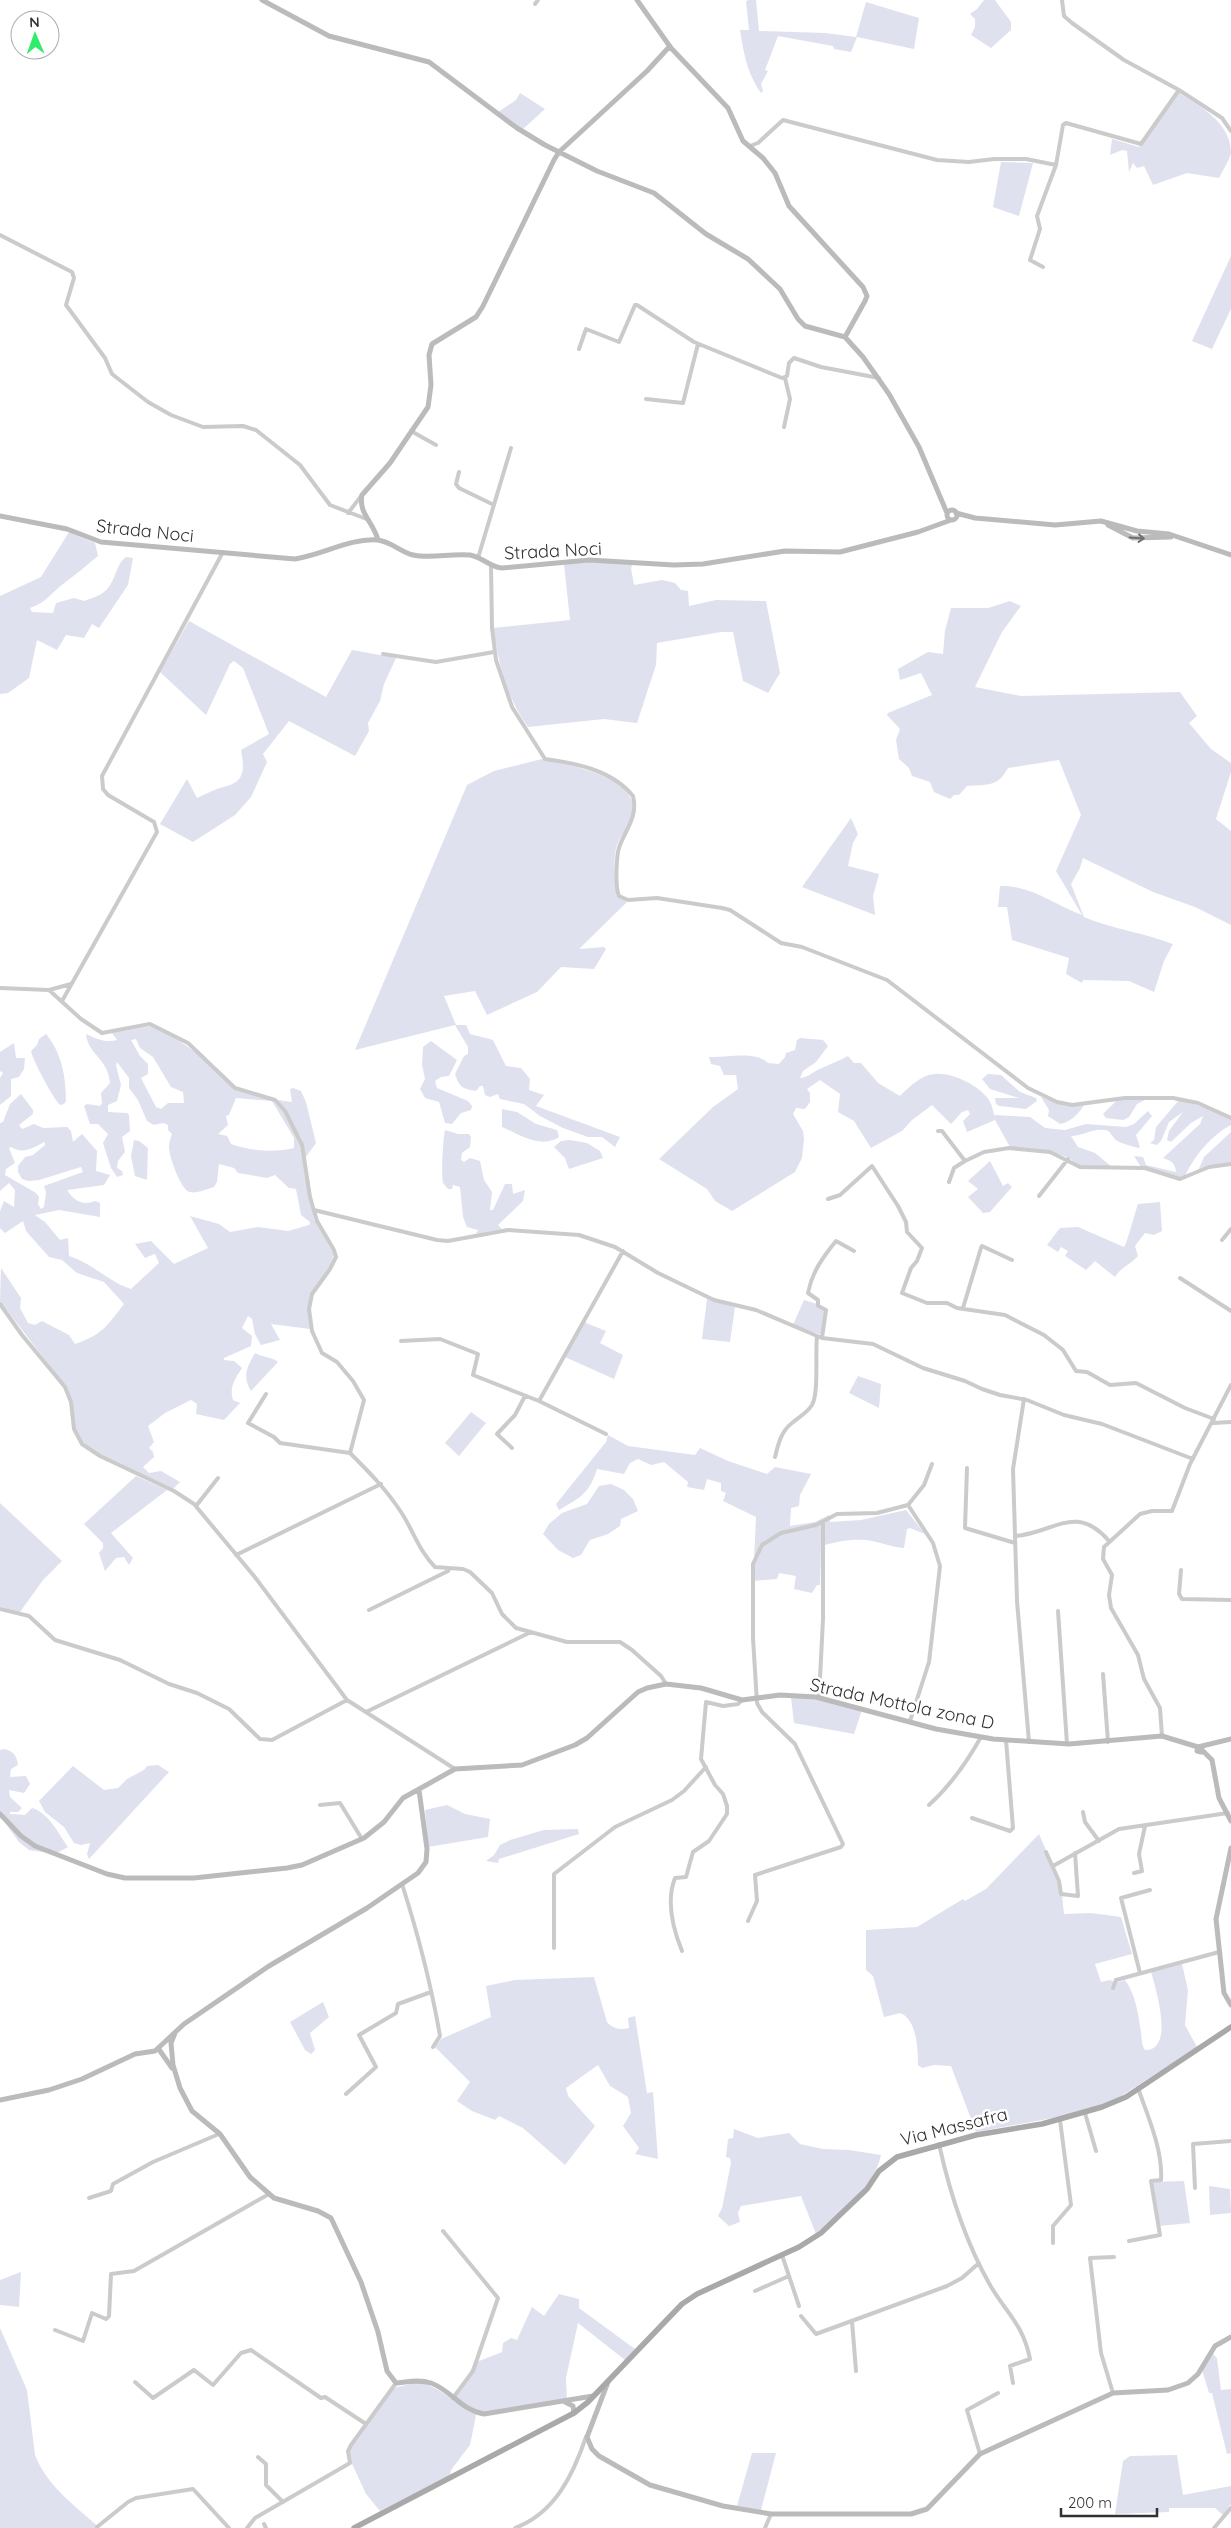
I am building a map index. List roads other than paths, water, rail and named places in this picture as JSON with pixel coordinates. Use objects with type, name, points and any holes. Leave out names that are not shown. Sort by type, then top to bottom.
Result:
[{"type":"main road","name":"Via Massafra","points":[[354,2528],[574,2413],[595,2395],[689,2298],[782,2255],[821,2233],[867,2189],[887,2163],[906,2152],[1005,2128],[1060,2120],[1085,2113],[1126,2097],[1231,2027]]},
{"type":"street","points":[[262,0],[329,36],[429,62],[492,111],[559,152],[598,171],[654,193],[706,234],[748,259],[780,289],[798,319],[805,326],[844,337],[863,356],[879,378],[919,446],[944,513],[938,525]]},
{"type":"street","points":[[637,0],[670,46],[728,108],[743,141],[763,158],[775,173],[790,206],[863,287],[867,296],[844,337]]},
{"type":"street","points":[[1062,0],[1064,16],[1072,23],[1124,60],[1179,90],[1222,118],[1231,131]]},
{"type":"street","points":[[348,513],[390,463],[428,407],[431,385],[429,355],[432,344],[476,317],[559,152],[647,71],[670,46]]},
{"type":"street","points":[[1043,267],[1030,260],[1040,229],[1037,216],[1056,165],[1066,122],[1141,144],[1179,90]]},
{"type":"street","points":[[750,146],[758,143],[783,120],[937,160],[969,162],[994,159],[1026,159],[1056,165]]},
{"type":"street","points":[[0,235],[72,272],[74,278],[66,305],[105,358],[112,374],[121,382],[157,408],[193,424],[214,429],[243,426],[256,430],[300,465],[330,505],[369,520]]},
{"type":"street","points":[[579,349],[586,328],[619,342],[637,304],[698,344],[752,367],[785,378]]},
{"type":"street","points":[[646,399],[683,404],[698,344]]},
{"type":"street","points":[[784,427],[790,399],[785,378],[790,360],[794,358],[821,367],[879,378]]},
{"type":"street","points":[[412,431],[436,445]]},
{"type":"street","points":[[478,558],[511,448]]},
{"type":"street","points":[[458,472],[456,484],[459,488],[494,506]]},
{"type":"street","points":[[362,495],[362,510],[375,529],[378,540]]},
{"type":"street","points":[[940,499],[951,515]]},
{"type":"street","name":"Strada Noci","points":[[0,516],[67,529],[101,542],[295,558],[311,556],[355,543],[378,540],[388,543],[410,555],[463,555],[478,558],[491,566],[502,568],[589,560],[674,565],[703,564],[784,551],[840,552],[938,525],[951,515],[1055,525],[1098,521],[1137,531],[1161,532],[1231,555]]},
{"type":"street","points":[[62,1001],[157,832],[154,822],[108,795],[103,789],[102,776],[223,552]]},
{"type":"street","points":[[491,566],[494,652],[512,706],[543,758],[595,770],[616,782],[633,796],[635,812],[618,851],[617,892],[624,900],[657,898],[730,910],[781,943],[802,947],[887,980],[1028,1088],[1065,1105],[1125,1098],[1173,1098],[1198,1103],[1231,1118]]},
{"type":"street","points":[[383,654],[436,662],[494,652]]},
{"type":"street","points":[[0,988],[49,990],[72,983]]},
{"type":"street","points":[[49,990],[81,1019],[102,1032],[150,1024],[188,1043],[235,1088],[275,1100],[284,1111],[302,1145],[317,1221],[336,1257],[312,1294],[309,1309],[312,1331],[322,1353],[338,1362],[353,1381],[364,1400],[350,1452]]},
{"type":"street","points":[[938,1130],[942,1131],[965,1161]]},
{"type":"street","points":[[949,1182],[954,1168],[965,1161],[984,1152],[1009,1148],[1050,1152],[1068,1159],[1080,1167],[1145,1168],[1180,1179],[1209,1167],[1231,1164]]},
{"type":"street","points":[[1039,1196],[1068,1159]]},
{"type":"street","points":[[828,1199],[840,1194],[872,1166],[874,1167],[906,1222],[907,1232],[922,1248],[917,1261],[911,1268],[902,1293],[927,1303],[947,1303],[951,1306],[1005,1315],[1044,1335],[1063,1350],[1076,1371],[1087,1372],[1110,1384],[1136,1383],[1214,1421],[1231,1422]]},
{"type":"street","points":[[314,1210],[437,1240],[448,1241],[508,1230],[579,1234],[605,1242],[658,1273],[714,1300],[756,1310],[819,1337],[873,1344],[923,1368],[965,1381],[1000,1396],[1024,1399],[1064,1414],[1115,1429],[1193,1459]]},
{"type":"street","points":[[1222,1240],[1231,1229]]},
{"type":"street","points":[[775,1457],[779,1440],[790,1424],[805,1414],[814,1401],[816,1392],[815,1368],[819,1337],[826,1310],[818,1306],[818,1300],[808,1293],[818,1263],[836,1241],[854,1251]]},
{"type":"street","points":[[963,1308],[982,1246],[1012,1260]]},
{"type":"street","points":[[539,1401],[623,1251]]},
{"type":"street","points":[[1180,1278],[1231,1311]]},
{"type":"street","points":[[0,1304],[69,1393],[74,1429],[82,1444],[100,1456],[174,1491],[196,1506],[347,1700],[455,1769]]},
{"type":"street","points":[[401,1341],[440,1339],[478,1354],[473,1375],[539,1401],[606,1434]]},
{"type":"street","points":[[1162,1736],[1160,1708],[1144,1679],[1138,1656],[1109,1603],[1112,1576],[1104,1559],[1104,1547],[1130,1522],[1145,1512],[1172,1511],[1193,1459],[1231,1385]]},
{"type":"street","points":[[266,1394],[248,1423],[274,1437],[280,1443],[350,1452],[381,1484],[402,1513],[423,1555],[435,1567],[470,1572],[492,1593],[502,1614],[516,1628],[567,1642],[620,1642],[632,1650],[661,1676],[666,1684]]},
{"type":"street","points":[[512,1448],[497,1434],[514,1415],[525,1396]]},
{"type":"street","points":[[1024,1399],[1013,1469],[1015,1543],[1029,1742]]},
{"type":"street","points":[[748,1921],[758,1900],[755,1875],[841,1847],[843,1844],[795,1744],[762,1712],[756,1698],[753,1629],[755,1557],[762,1545],[771,1537],[823,1522],[837,1514],[877,1513],[908,1505],[924,1485],[932,1464]]},
{"type":"street","points":[[968,1468],[965,1528],[1015,1543]]},
{"type":"street","points":[[196,1506],[218,1478]]},
{"type":"street","points":[[236,1555],[381,1484]]},
{"type":"street","points":[[908,1505],[933,1543],[940,1566],[929,1662],[910,1721]]},
{"type":"street","points":[[1015,1536],[1023,1536],[1066,1521],[1077,1521],[1103,1534],[1109,1541]]},
{"type":"street","points":[[819,1698],[823,1619],[823,1522]]},
{"type":"street","points":[[370,1610],[448,1572],[449,1568]]},
{"type":"street","points":[[1181,1570],[1179,1594],[1182,1599],[1231,1600]]},
{"type":"street","points":[[0,1609],[29,1616],[55,1640],[120,1660],[169,1684],[197,1693],[229,1709],[260,1740],[272,1740],[347,1700]]},
{"type":"street","points":[[1058,1611],[1067,1744]]},
{"type":"street","points":[[366,1712],[531,1632]]},
{"type":"street","points":[[1103,1674],[1108,1742]]},
{"type":"street","name":"Strada Mottola zona D","points":[[0,1814],[21,1836],[46,1851],[107,1874],[136,1879],[194,1878],[287,1868],[302,1865],[362,1839],[384,1822],[403,1798],[455,1769],[522,1765],[575,1745],[588,1738],[638,1692],[666,1684],[701,1688],[742,1700],[780,1695],[819,1698],[981,1737],[1067,1744],[1162,1736],[1201,1750]]},
{"type":"street","points":[[682,1950],[674,1932],[672,1918],[673,1881],[675,1878],[686,1877],[694,1852],[709,1841],[727,1814],[727,1806],[723,1794],[715,1785],[701,1759],[706,1702],[724,1706],[738,1704],[742,1700]]},
{"type":"street","points":[[929,1805],[943,1792],[981,1737]]},
{"type":"street","points":[[1231,1738],[1209,1745],[1201,1750],[1212,1760],[1220,1798],[1231,1821]]},
{"type":"street","points":[[972,1818],[1010,1831],[1013,1828],[1006,1740]]},
{"type":"street","points":[[554,1948],[554,1874],[615,1827],[672,1800],[684,1791],[706,1767]]},
{"type":"street","points":[[0,2100],[49,2090],[82,2079],[135,2054],[155,2051],[184,2024],[269,1966],[367,1908],[418,1873],[426,1862],[426,1834],[419,1790]]},
{"type":"street","points":[[320,1805],[340,1803],[362,1839]]},
{"type":"street","points":[[1083,1812],[1085,1822],[1099,1841]]},
{"type":"street","points":[[1052,1866],[1119,1829],[1228,1813]]},
{"type":"street","points":[[1134,1873],[1142,1871],[1139,1854],[1144,1826]]},
{"type":"street","points":[[1231,1848],[1216,1919],[1224,1993],[1231,2005]]},
{"type":"street","points":[[1046,1852],[1059,1881],[1061,1894],[1078,1896],[1075,1853]]},
{"type":"street","points":[[402,1884],[421,1944],[432,1992],[440,2036],[433,2047]]},
{"type":"street","points":[[1140,1973],[1121,1898],[1150,1890]]},
{"type":"street","points":[[1113,1988],[1116,1980],[1219,1952]]},
{"type":"street","points":[[346,2094],[376,2067],[359,2035],[396,2013],[398,2004],[432,1992]]},
{"type":"street","points":[[175,2033],[171,2053],[175,2073],[186,2104],[219,2134],[250,2177],[274,2198],[318,2211],[331,2218],[361,2282],[382,2345],[387,2371],[396,2383]]},
{"type":"street","points":[[158,2048],[175,2073]]},
{"type":"street","points":[[1129,2241],[1160,2235],[1151,2181],[1161,2180],[1162,2174],[1138,2088]]},
{"type":"street","points":[[1085,2113],[1096,2151]]},
{"type":"street","points":[[1053,2243],[1053,2226],[1071,2205],[1060,2120]]},
{"type":"street","points":[[88,2198],[111,2191],[113,2184],[153,2162],[219,2134]]},
{"type":"street","points":[[1195,2188],[1194,2144],[1231,2141]]},
{"type":"street","points":[[939,2144],[961,2226],[991,2286],[1026,2339],[1030,2359],[1010,2366],[1013,2383]]},
{"type":"street","points":[[55,2330],[84,2341],[92,2313],[106,2319],[108,2316],[111,2274],[134,2271],[269,2194]]},
{"type":"street","points":[[443,2231],[498,2298],[473,2371],[453,2398]]},
{"type":"street","points":[[782,2255],[799,2306]]},
{"type":"street","points":[[1113,2393],[1101,2353],[1090,2258],[1114,2257]]},
{"type":"street","points":[[801,2316],[816,2334],[947,2286],[979,2263]]},
{"type":"street","points":[[755,2291],[788,2276]]},
{"type":"street","points":[[852,2321],[856,2371]]},
{"type":"street","points":[[587,2437],[590,2446],[599,2456],[650,2485],[724,2506],[771,2514],[911,2514],[927,2509],[980,2454],[1113,2393],[1168,2390],[1188,2383],[1198,2374],[1215,2346],[1231,2338]]},
{"type":"street","points":[[135,2382],[152,2398],[194,2370],[213,2385],[241,2353],[251,2350],[321,2398],[325,2398],[366,2424]]},
{"type":"street","points":[[515,2528],[534,2520],[544,2511],[569,2480],[609,2379]]},
{"type":"street","points":[[248,2528],[255,2518],[350,2463],[348,2451],[396,2383],[421,2381],[433,2384],[473,2412],[484,2414],[595,2395],[598,2406]]},
{"type":"street","points":[[980,2454],[967,2410],[998,2393]]},
{"type":"street","points":[[570,2400],[586,2404]]},
{"type":"street","points":[[563,2401],[586,2404],[594,2403],[598,2406]]},
{"type":"street","points":[[563,2401],[572,2405],[574,2413]]},
{"type":"street","points":[[258,2457],[266,2464],[266,2485],[283,2502]]},
{"type":"street","points":[[97,2527],[128,2502],[136,2498],[193,2489],[229,2528]]},
{"type":"street","points":[[1214,2528],[1231,2508]]},
{"type":"street","points":[[765,2528],[771,2514]]}]
